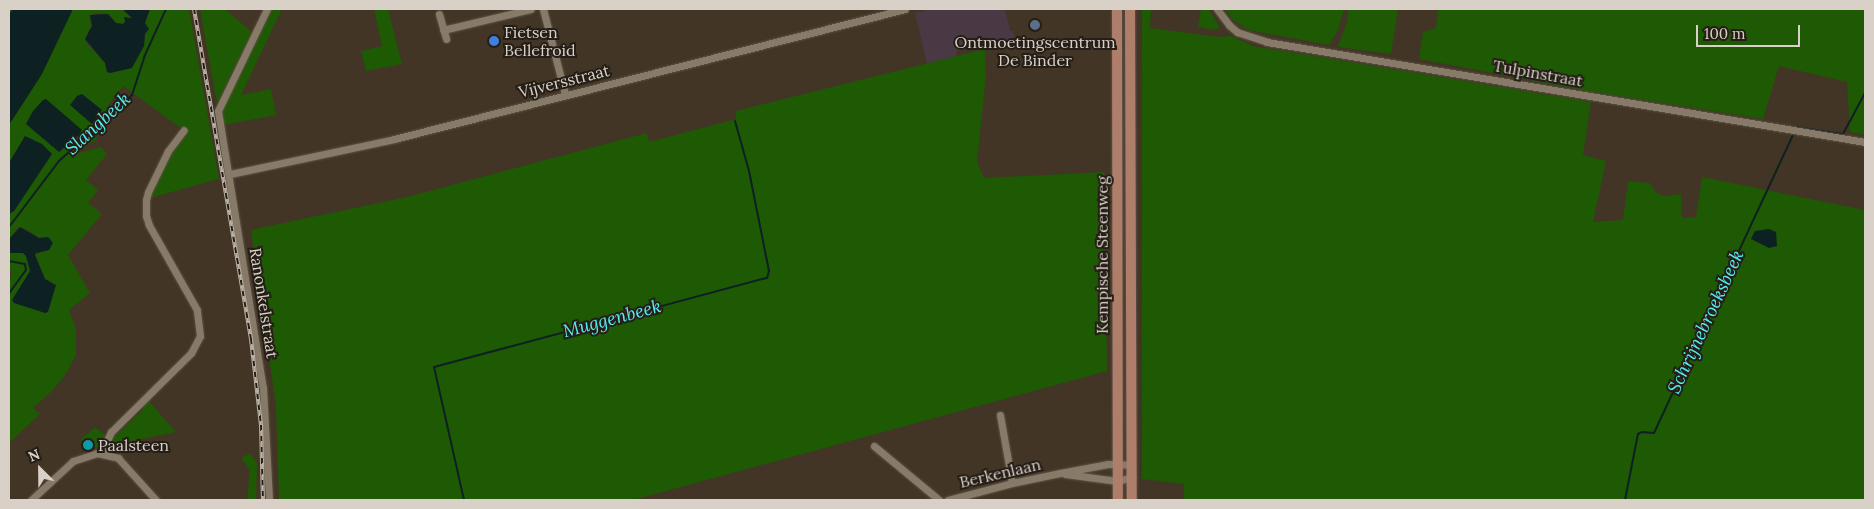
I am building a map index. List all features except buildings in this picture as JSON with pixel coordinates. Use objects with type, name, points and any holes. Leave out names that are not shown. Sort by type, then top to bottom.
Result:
[{"type":"main road","name":"Kempische Steenweg","points":[[1117,9],[1118,500]]},
{"type":"main road","name":"Kempische Steenweg","points":[[1130,9],[1132,500]]},
{"type":"street","name":"Ranonkelstraat","points":[[268,9],[218,111],[230,174],[264,388],[269,500]]},
{"type":"street","points":[[443,30],[531,9]]},
{"type":"street","points":[[543,9],[565,94]]},
{"type":"street","name":"Vijversstraat","points":[[230,174],[394,139],[892,10],[904,9]]},
{"type":"street","name":"Tulpinstraat","points":[[1217,9],[1237,32],[1267,42],[1865,142]]},
{"type":"street","points":[[439,14],[446,39]]},
{"type":"street","points":[[106,454],[106,443],[111,432],[191,353],[200,336],[197,310],[149,225],[146,216],[148,192],[168,150],[184,130]]},
{"type":"street","points":[[1000,415],[1012,483]]},
{"type":"street","points":[[874,446],[939,500]]},
{"type":"street","points":[[31,500],[74,461],[87,455],[106,454],[118,458],[156,500]]},
{"type":"street","name":"Berkenlaan","points":[[948,500],[1012,483],[1060,473],[1118,464],[1132,465]]},
{"type":"street","name":"Berkenlaan","points":[[1060,473],[1118,481],[1132,477]]},
{"type":"shaded area","points":[[932,9],[1005,9],[1010,31],[1013,31],[1015,41],[993,47],[992,44],[956,51],[957,57],[927,64],[915,13]]},
{"type":"green space","points":[[9,9],[122,9],[133,18],[123,24],[116,23],[108,14],[94,13],[89,18],[92,26],[85,41],[105,63],[106,69],[144,46],[145,23],[150,9],[189,9],[219,179],[150,198],[169,157],[185,131],[123,86],[106,108],[111,114],[89,130],[98,139],[75,152],[78,153],[101,147],[107,154],[86,180],[98,190],[88,203],[102,214],[68,255],[90,293],[69,310],[76,329],[76,355],[66,374],[53,390],[33,408],[40,414],[9,443],[9,283],[12,271],[9,270],[9,253],[23,253],[26,256],[30,271],[25,280],[53,282],[45,279],[35,255],[51,248],[48,237],[39,238],[26,229],[18,228],[9,239],[9,214],[14,211],[51,154],[25,136],[9,163]]},
{"type":"green space","points":[[200,9],[225,9],[252,32],[217,103]]},
{"type":"green space","points":[[272,9],[282,9],[241,95],[271,89],[276,115],[223,125],[222,112],[231,88]]},
{"type":"green space","points":[[374,9],[388,9],[402,64],[366,71],[361,51],[382,46]]},
{"type":"green space","points":[[1142,9],[1151,9],[1150,28],[1218,37],[1231,36],[1253,46],[1591,102],[1583,155],[1606,161],[1593,222],[1623,220],[1628,181],[1650,183],[1656,193],[1665,196],[1681,194],[1682,218],[1696,217],[1702,177],[1865,210],[1865,500],[1184,500],[1184,484],[1142,479]]},
{"type":"green space","points":[[1201,9],[1209,9],[1220,28],[1214,30],[1198,27]]},
{"type":"green space","points":[[1225,9],[1344,9],[1338,30],[1329,45],[1248,30],[1232,19]]},
{"type":"green space","points":[[1348,9],[1398,9],[1391,54],[1338,47],[1347,22]]},
{"type":"green space","points":[[1438,9],[1865,9],[1865,135],[1850,132],[1847,82],[1779,66],[1763,119],[1588,91],[1419,59],[1423,32],[1436,28]]},
{"type":"green space","points":[[985,49],[986,75],[977,162],[984,178],[1104,172],[1107,371],[633,500],[279,500],[276,406],[251,230],[407,197],[647,133],[649,142],[736,119],[736,111]]},
{"type":"green space","points":[[148,400],[176,432],[117,444],[112,442],[110,439],[113,433],[116,435],[144,409],[141,406]]},
{"type":"green space","points":[[95,427],[106,436],[103,446],[86,449],[81,439]]},
{"type":"green space","points":[[250,453],[257,463],[256,500],[247,500],[250,470],[241,458]]},
{"type":"water","points":[[13,9],[73,9],[42,74],[9,125],[9,15]]},
{"type":"water","points":[[122,9],[150,9],[145,23],[149,29],[145,34],[144,46],[132,68],[110,73],[107,72],[105,63],[85,39],[92,26],[90,15],[108,14],[116,23],[123,24],[125,22],[124,17],[132,18]]},
{"type":"water","points":[[82,94],[102,110],[92,124],[70,105],[77,96]]},
{"type":"water","points":[[46,99],[82,130],[79,135],[59,152],[26,124],[33,111]]},
{"type":"water","points":[[25,136],[42,144],[52,154],[14,211],[9,214],[9,163]]},
{"type":"water","points":[[20,227],[39,238],[48,237],[53,243],[49,250],[36,253],[35,255],[45,279],[56,285],[48,312],[45,313],[14,303],[12,300],[30,271],[26,256],[23,253],[9,253],[9,239]]},
{"type":"water","points":[[1769,229],[1776,232],[1777,246],[1769,248],[1751,239],[1755,231]]},
{"type":"waterway","name":"Slangbeek","points":[[9,227],[59,161],[132,95],[144,57],[166,9]]},
{"type":"waterway","name":"Schrijnebroeksbeek","points":[[1797,127],[1843,134],[1865,93]]},
{"type":"waterway","name":"Muggenbeek","points":[[464,500],[434,367],[767,278],[769,271],[749,171],[735,121]]},
{"type":"waterway","name":"Schrijnebroeksbeek","points":[[1625,500],[1638,434],[1642,432],[1654,433],[1793,135]]},
{"type":"waterway","name":"Slangbeek","points":[[9,261],[25,264],[26,270],[9,293]]},
{"type":"railway","points":[[194,9],[251,339],[261,425],[263,500]]},
{"type":"place","name":"Ontmoetingscentrum De Binder","points":[[1035,25]]},
{"type":"place","name":"Fietsen Bellefroid","points":[[494,41]]},
{"type":"place","name":"Paalsteen","points":[[88,445]]}]
